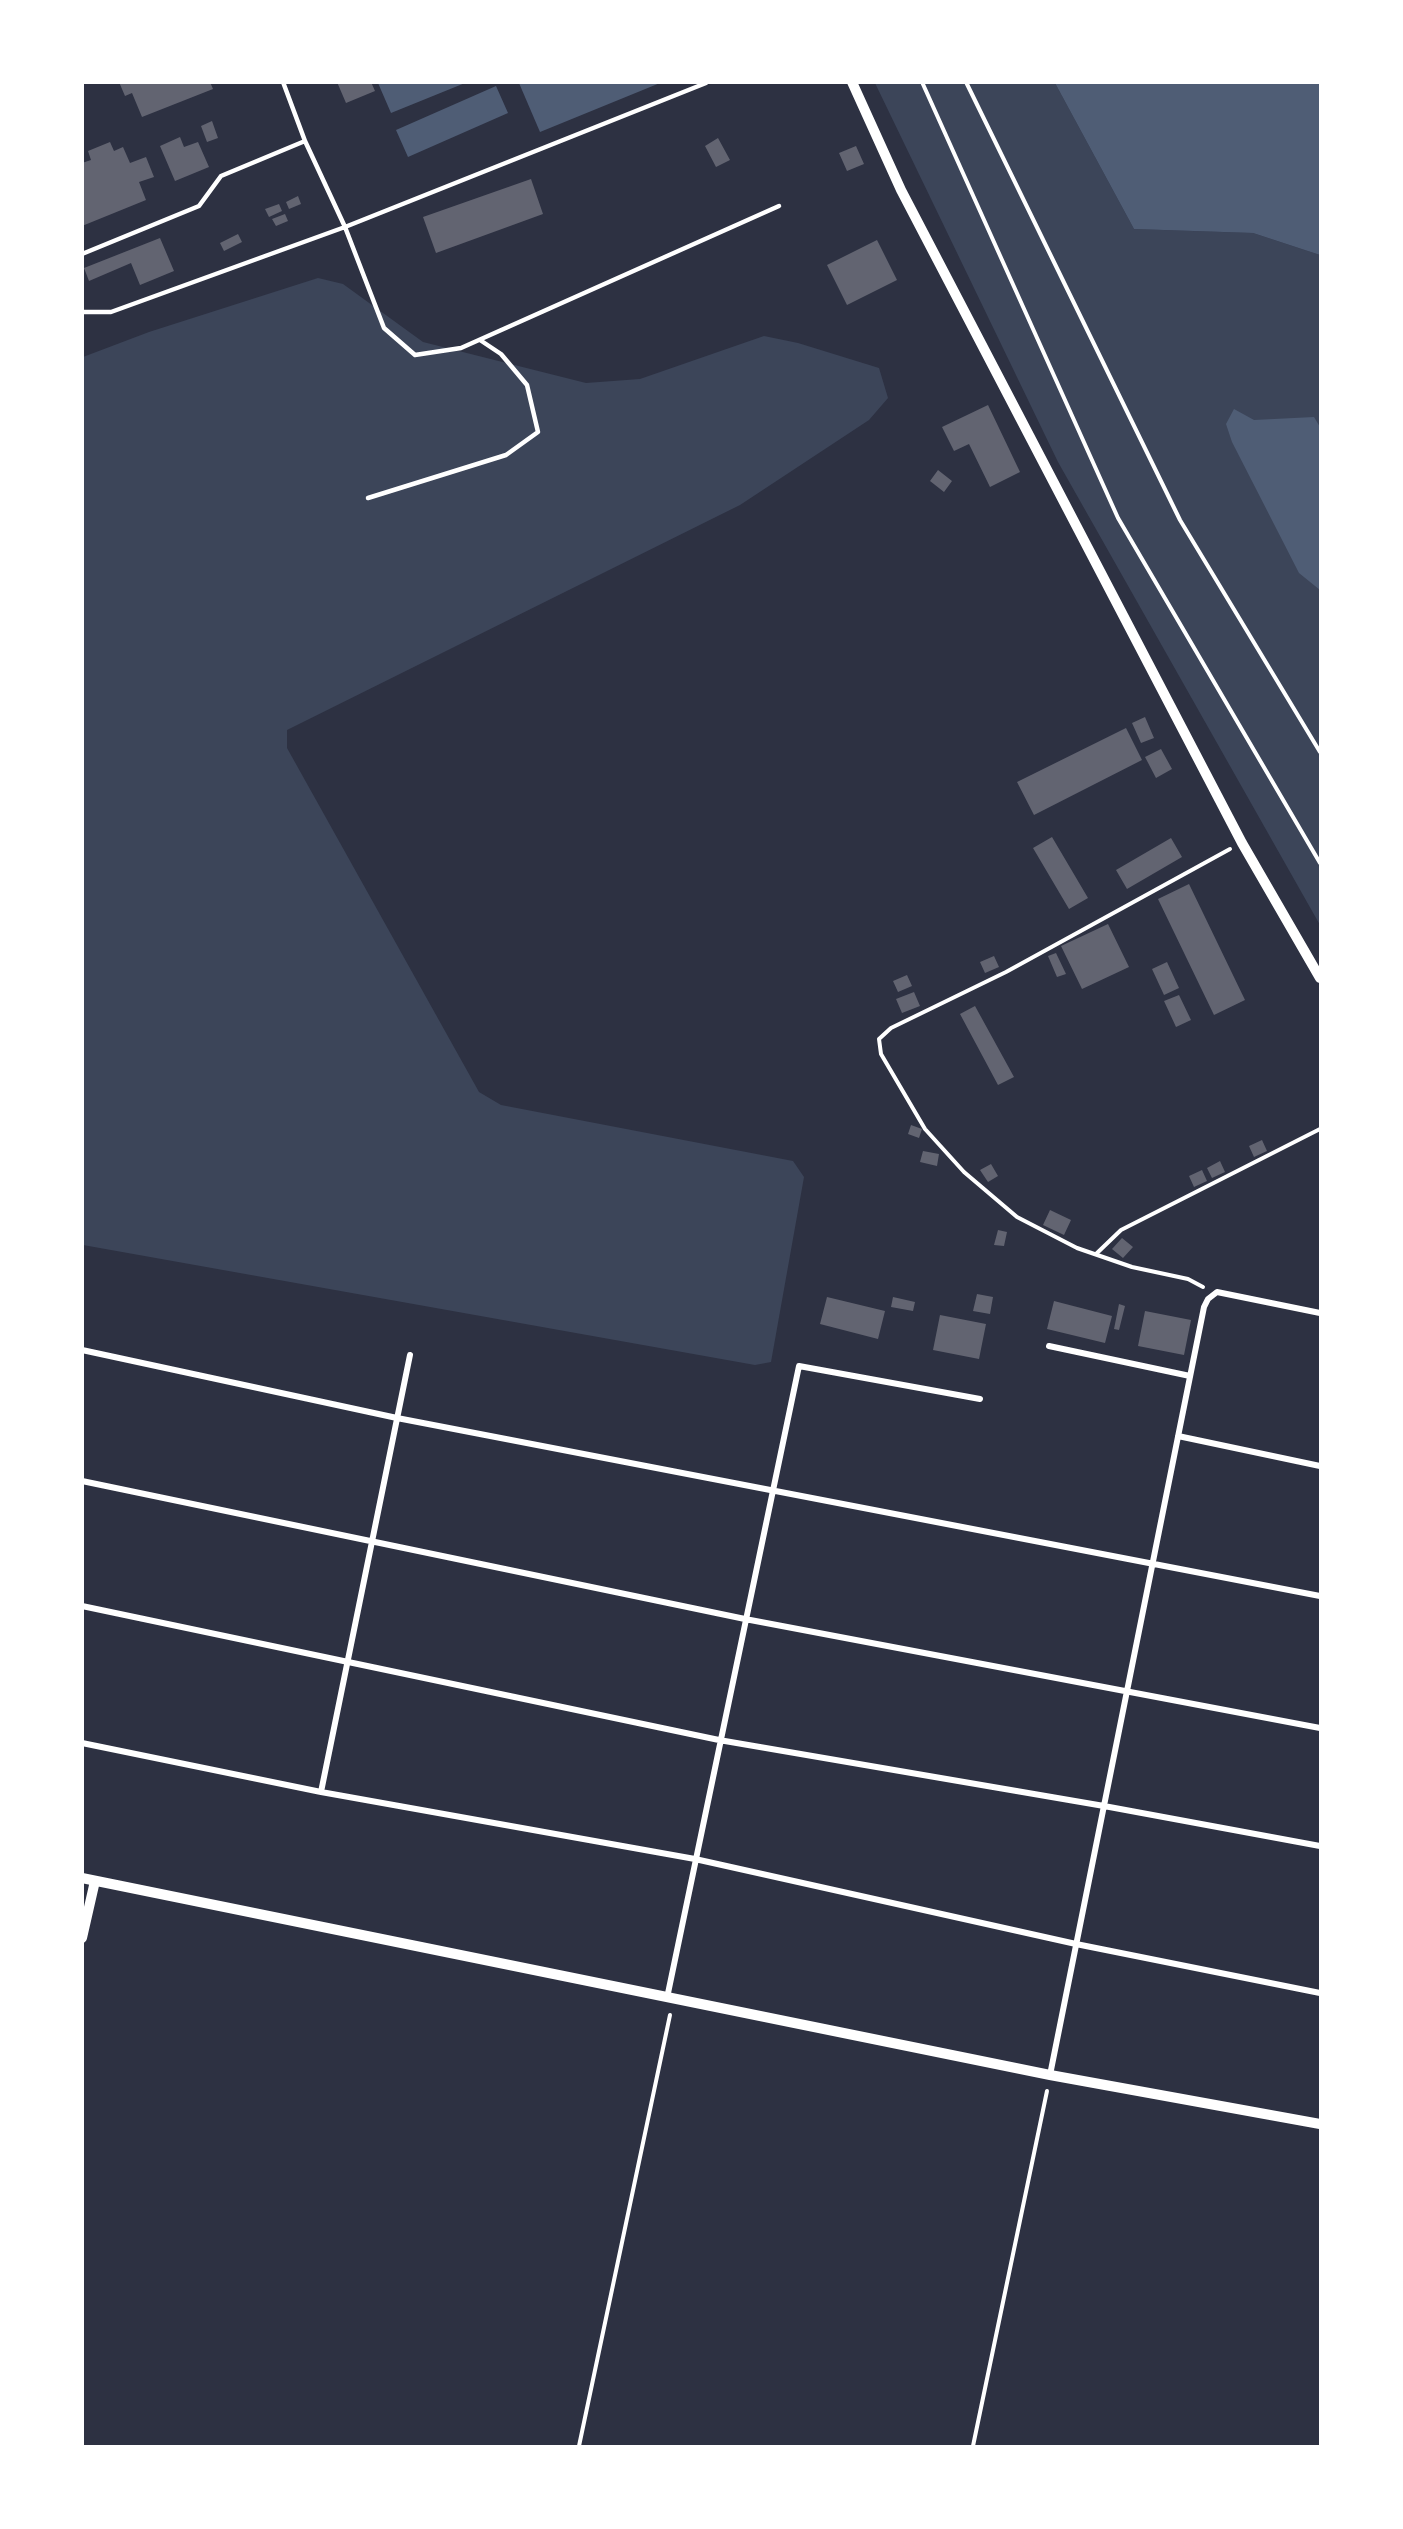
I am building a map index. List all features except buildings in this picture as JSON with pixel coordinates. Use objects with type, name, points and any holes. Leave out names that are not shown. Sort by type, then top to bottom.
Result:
[{"type":"street","points":[[852,82],[901,190],[1242,843],[1320,978]]},
{"type":"street","points":[[1050,2075],[1204,1307],[1217,1292],[1320,1313]]},
{"type":"street","points":[[1049,1346],[1190,1376]]},
{"type":"street","points":[[82,1350],[397,1418],[773,1488],[1320,1596]]},
{"type":"street","points":[[321,1792],[374,1542],[410,1355]]},
{"type":"street","points":[[670,1998],[719,1740],[799,1366],[980,1400]]},
{"type":"street","points":[[1178,1436],[1320,1466]]},
{"type":"street","points":[[82,1481],[745,1619],[1320,1728]]},
{"type":"street","points":[[82,1606],[719,1740],[1104,1806],[1320,1846]]},
{"type":"street","points":[[82,1743],[321,1792],[695,1859],[1076,1944],[1320,1993]]},
{"type":"street","points":[[82,1878],[1050,2075],[1320,2124]]},
{"type":"street","points":[[82,1938],[95,1881]]},
{"type":"lane","points":[[283,82],[305,141],[345,227],[384,327],[415,355],[461,348],[779,206]]},
{"type":"lane","points":[[82,312],[111,312],[345,227],[706,83]]},
{"type":"lane","points":[[82,254],[199,206],[221,176],[305,141]]},
{"type":"lane","points":[[368,498],[506,455],[538,432],[527,386],[501,354],[480,340]]},
{"type":"path","points":[[922,82],[1118,518],[1320,863]]},
{"type":"path","points":[[966,82],[1180,520],[1320,752]]},
{"type":"path","points":[[1212,1296],[1202,1286],[1188,1279],[1132,1267],[1077,1248],[1017,1217],[964,1172],[925,1129],[881,1054],[879,1039],[891,1028],[1006,972],[1242,843]]},
{"type":"path","points":[[1096,1254],[1121,1230],[1320,1129]]},
{"type":"path","points":[[579,2446],[670,1998]]},
{"type":"path","points":[[973,2446],[1050,2075]]},
{"type":"shaded area","points":[[378,83],[465,83],[391,113]]},
{"type":"shaded area","points":[[519,83],[660,83],[540,132]]},
{"type":"shaded area","points":[[875,83],[1055,83],[1134,229],[1253,233],[1320,255],[1320,925],[1058,462]]},
{"type":"shaded area","points":[[1055,83],[1320,83],[1320,255],[1253,233],[1134,229]]},
{"type":"shaded area","points":[[496,86],[508,113],[408,157],[396,130]]},
{"type":"shaded area","points":[[318,278],[343,284],[423,342],[586,383],[640,379],[764,336],[798,343],[879,368],[888,398],[869,420],[740,505],[287,730],[287,748],[479,1092],[501,1105],[793,1161],[804,1177],[771,1362],[755,1365],[83,1245],[83,357],[149,332]]},
{"type":"shaded area","points":[[1234,409],[1254,420],[1314,417],[1320,427],[1320,590],[1299,573],[1232,442],[1226,424]]}]
